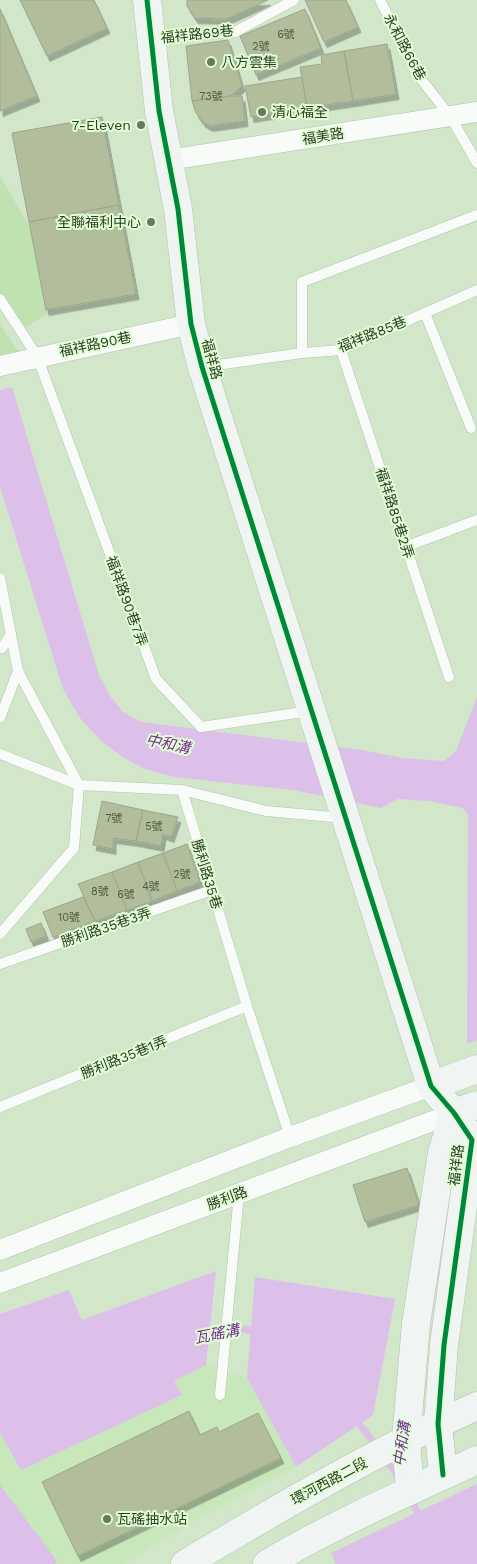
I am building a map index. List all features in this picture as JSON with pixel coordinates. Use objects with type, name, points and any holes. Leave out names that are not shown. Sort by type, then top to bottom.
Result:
[{"type":"street","name":"福祥路","points":[[147,0],[159,111],[178,209],[191,324],[202,367],[431,1086],[466,1109],[472,1140],[444,1344],[438,1424],[443,1475]]},
{"type":"street","name":"福美路","points":[[168,160],[477,112]]},
{"type":"street","name":"福祥路90巷","points":[[0,366],[37,356],[191,324]]},
{"type":"street","points":[[0,1250],[290,1137],[475,1070]]},
{"type":"street","name":"福祥路","points":[[410,1490],[406,1440],[416,1324],[442,1153],[466,1109]]},
{"type":"street","name":"勝利路","points":[[0,1283],[466,1109]]},
{"type":"street","name":"環河西路二段","points":[[185,1564],[281,1507],[406,1440],[477,1406]]},
{"type":"street","points":[[267,1564],[297,1546],[410,1490],[477,1460]]},
{"type":"lane","name":"福祥路69巷","points":[[152,39],[234,32],[294,0]]},
{"type":"lane","name":"永和路66巷","points":[[380,0],[417,74],[450,116],[477,163]]},
{"type":"lane","points":[[302,353],[302,282],[477,215]]},
{"type":"lane","name":"福祥路85巷","points":[[202,367],[302,353],[341,350],[477,290]]},
{"type":"lane","points":[[0,298],[37,356]]},
{"type":"lane","points":[[424,313],[471,428]]},
{"type":"lane","name":"福祥路85巷2弄","points":[[341,350],[449,677]]},
{"type":"lane","name":"福祥路90巷7弄","points":[[37,356],[156,679],[201,727],[311,711]]},
{"type":"lane","points":[[406,547],[477,520]]},
{"type":"lane","points":[[0,578],[18,672],[79,785],[74,848],[0,934]]},
{"type":"lane","points":[[0,648],[11,634]]},
{"type":"lane","points":[[0,718],[18,672]]},
{"type":"lane","points":[[0,754],[79,785],[182,790],[266,811],[345,818]]},
{"type":"lane","name":"勝利路35巷","points":[[182,790],[247,1006],[290,1137]]},
{"type":"lane","name":"勝利路35巷3弄","points":[[0,964],[212,890]]},
{"type":"lane","name":"勝利路35巷1弄","points":[[0,1107],[247,1006]]},
{"type":"lane","points":[[220,1395],[239,1194]]},
{"type":"shaded area","points":[[0,176],[71,298],[25,328],[0,292]]},
{"type":"shaded area","points":[[0,324],[20,354],[0,359]]},
{"type":"shaded area","name":"瓦磘抽水站","points":[[206,1365],[247,1378],[296,1467],[206,1514],[124,1564],[0,1564],[0,1433],[21,1469],[182,1395],[174,1381]]},
{"type":"water","points":[[12,387],[99,675],[110,696],[123,712],[141,722],[362,750],[403,758],[444,761],[456,751],[477,697],[477,1040],[467,1044],[468,816],[463,808],[429,801],[398,799],[381,808],[293,790],[174,777],[145,769],[124,758],[100,740],[80,718],[63,689],[0,487],[0,390]]},
{"type":"water","points":[[216,1271],[206,1365],[174,1381],[182,1395],[21,1470],[0,1433],[0,1314],[69,1290],[82,1320]]},
{"type":"water","points":[[255,1277],[395,1299],[373,1415],[296,1467],[247,1378]]},
{"type":"water","points":[[477,1484],[477,1564],[336,1564],[331,1553]]},
{"type":"water","points":[[0,1485],[57,1561],[54,1564],[0,1564]]},
{"type":"building","points":[[20,0],[94,0],[107,28],[47,56]]},
{"type":"building","points":[[187,0],[268,0],[227,19],[195,18],[187,6]]},
{"type":"building","points":[[305,0],[346,0],[358,27],[324,42]]},
{"type":"building","points":[[0,9],[37,96],[0,111]]},
{"type":"building","points":[[305,9],[321,48],[256,75],[240,36]]},
{"type":"building","points":[[228,40],[242,86],[231,96],[192,101],[186,46]]},
{"type":"building","points":[[387,44],[396,94],[353,101],[344,51]]},
{"type":"building","points":[[344,51],[353,101],[307,108],[300,67],[322,64],[321,55]]},
{"type":"building","points":[[302,77],[307,108],[251,117],[245,86]]},
{"type":"building","points":[[242,96],[245,121],[210,126],[203,122],[196,113],[192,101]]},
{"type":"building","points":[[102,117],[119,205],[29,222],[12,133]]},
{"type":"building","points":[[119,205],[136,294],[46,310],[29,222]]},
{"type":"building","points":[[102,801],[143,810],[136,841],[113,838],[113,849],[93,845]]},
{"type":"building","points":[[143,810],[178,817],[171,837],[163,834],[161,846],[136,841]]},
{"type":"building","points":[[187,844],[200,882],[177,891],[163,853]]},
{"type":"building","points":[[163,853],[177,891],[152,901],[138,862]]},
{"type":"building","points":[[138,862],[152,901],[127,910],[112,872]]},
{"type":"building","points":[[112,872],[127,910],[95,921],[78,884]]},
{"type":"building","points":[[83,897],[95,921],[53,937],[43,912]]},
{"type":"building","points":[[41,923],[46,936],[31,942],[26,929]]},
{"type":"building","points":[[407,1168],[419,1205],[365,1222],[353,1185]]},
{"type":"building","name":"瓦磘抽水站","points":[[189,1411],[200,1435],[217,1427],[219,1432],[258,1413],[281,1458],[78,1556],[42,1482]]},
{"type":"waterway","name":"瓦磘溝","points":[[201,1337],[246,1329],[259,1332]]},
{"type":"waterway","name":"瓦磘溝","points":[[355,1418],[377,1447]]},
{"type":"waterway","name":"瓦磘溝","points":[[385,1458],[397,1475]]},
{"type":"waterway","name":"中和溝","points":[[409,1497],[422,1520]]},
{"type":"cycle path","points":[[147,0],[159,111],[178,209],[191,324],[202,367],[431,1086],[454,1113],[472,1140],[444,1345],[438,1424],[443,1475]]},
{"type":"place","name":"八方雲集","points":[[211,62]]},
{"type":"place","name":"清心福全","points":[[262,112]]},
{"type":"place","name":"7-Eleven","points":[[141,125]]},
{"type":"place","name":"全聯福利中心","points":[[151,222]]},
{"type":"place","name":"瓦磘抽水站","points":[[107,1519]]}]
